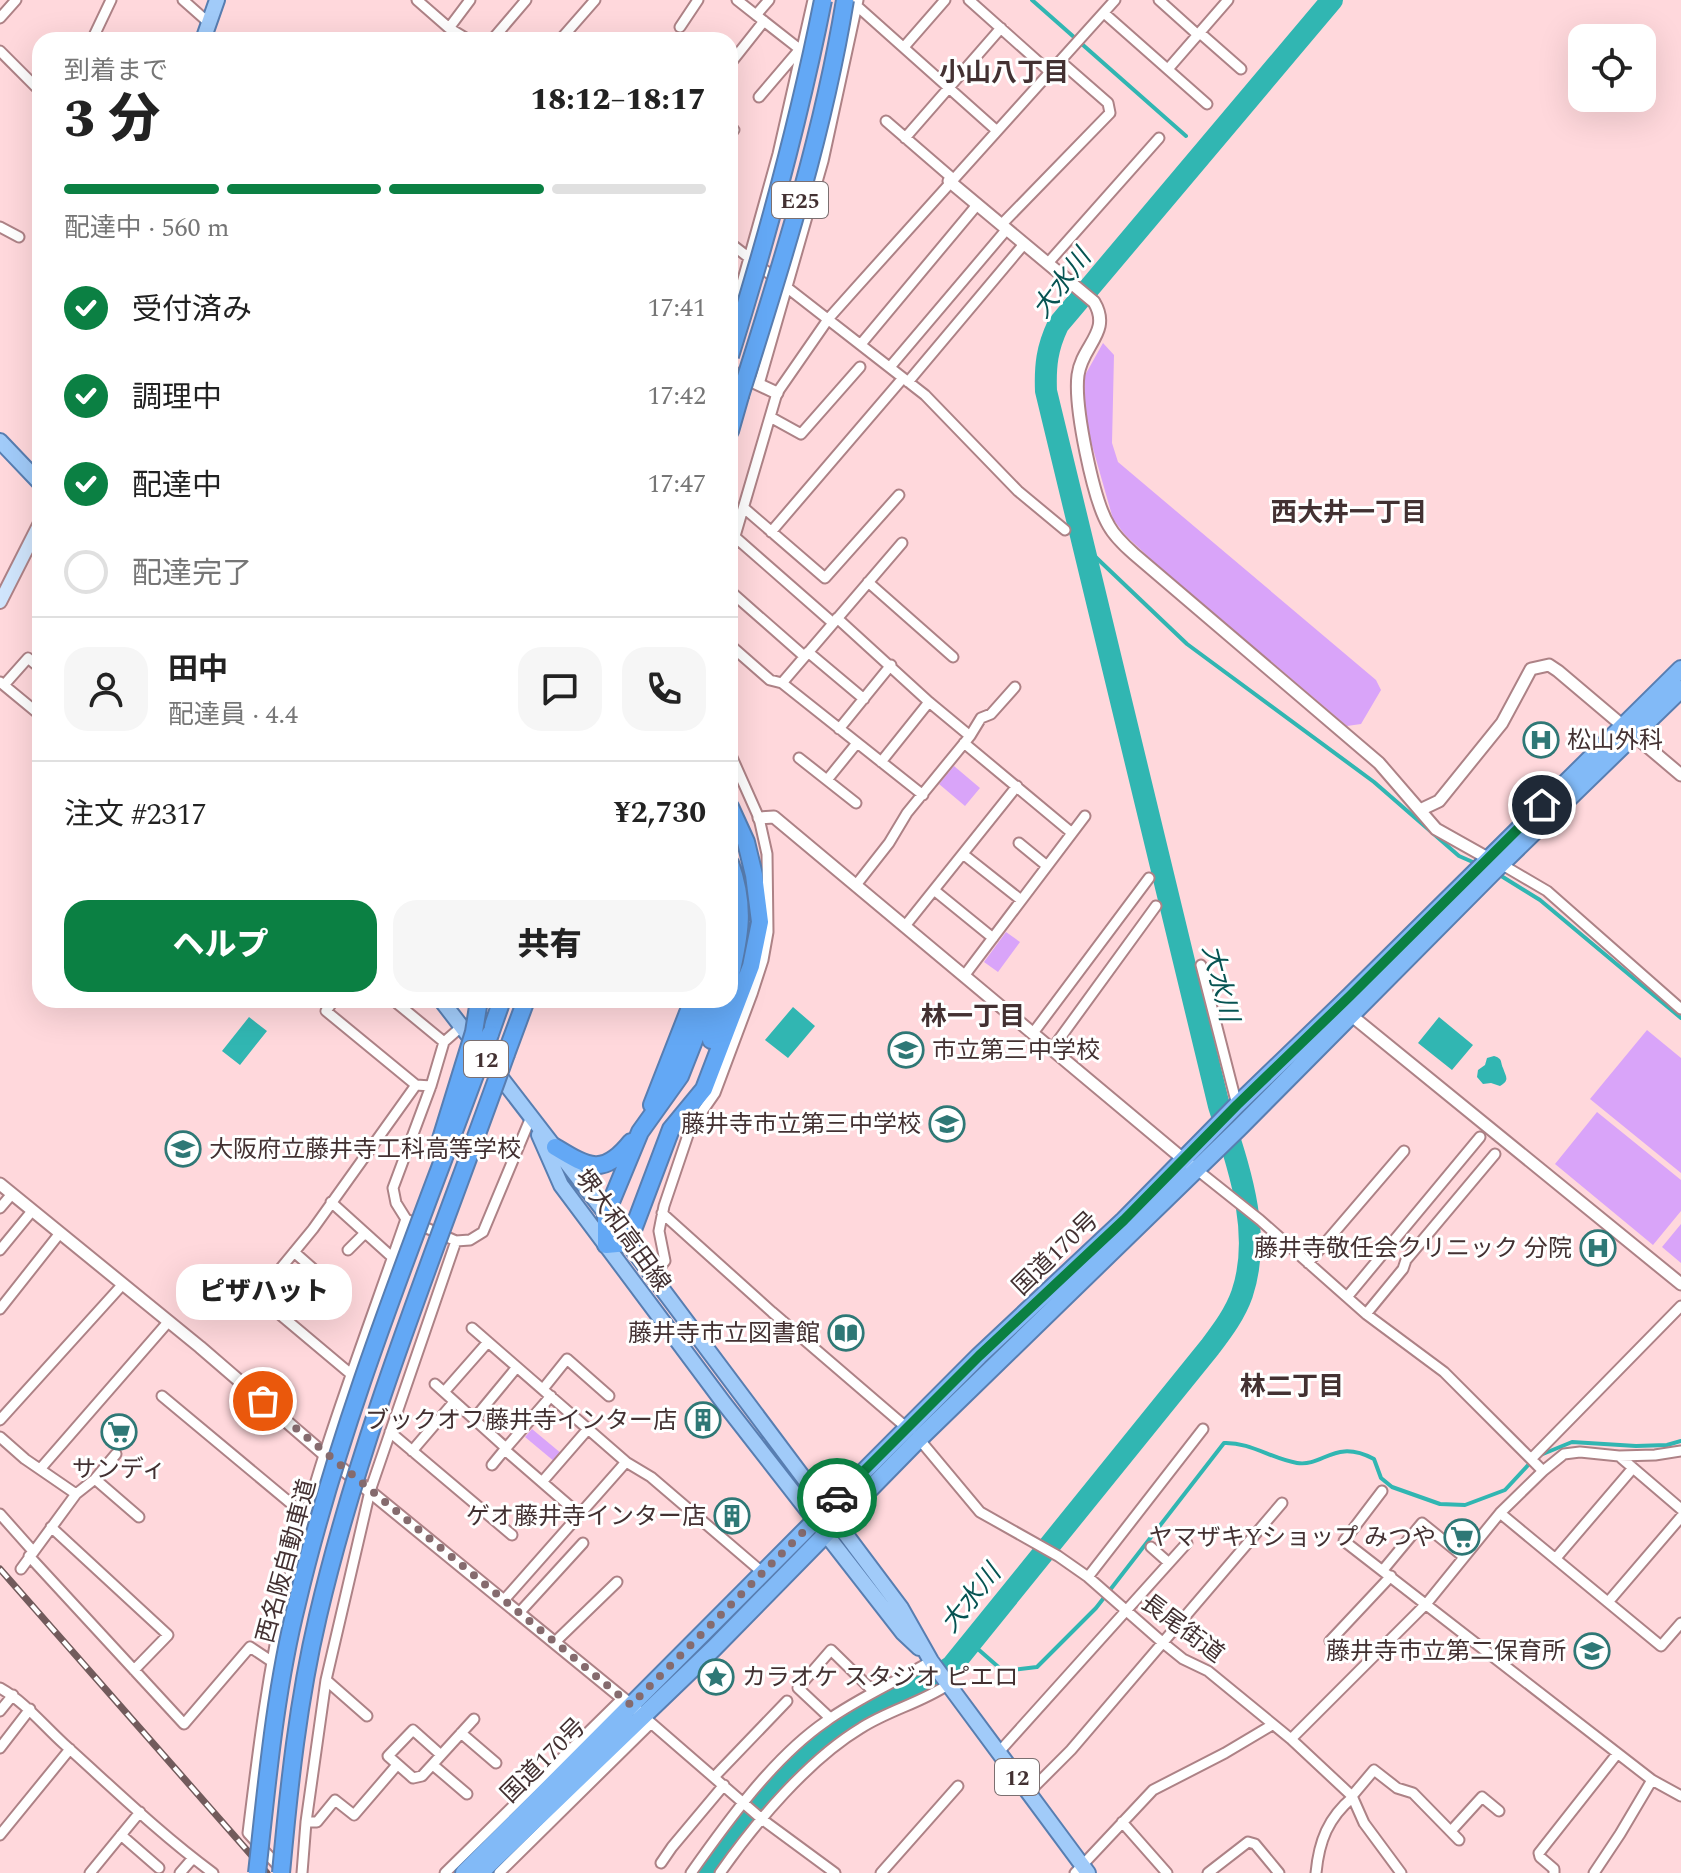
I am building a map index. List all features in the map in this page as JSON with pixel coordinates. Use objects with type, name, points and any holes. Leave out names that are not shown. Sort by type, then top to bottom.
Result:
[{"type":"highway","name":"E25","points":[[738,330],[792,141],[823,0]]},
{"type":"highway","name":"E25","points":[[738,403],[787,247],[853,2]]},
{"type":"highway","name":"国道170号","points":[[1190,1164],[1216,1149],[1239,1128],[1345,1011],[1629,730],[1681,669]]},
{"type":"highway","name":"国道170号","points":[[1629,730],[1681,689]]},
{"type":"highway","points":[[738,826],[749,853],[760,922],[751,966],[738,1000]]},
{"type":"highway","points":[[738,894],[741,934],[738,946]]},
{"type":"highway","points":[[424,1214],[440,1140],[474,1032],[478,1008]]},
{"type":"highway","name":"西名阪自動車道","points":[[257,1873],[279,1695],[296,1604],[317,1526],[365,1377],[499,1008]]},
{"type":"highway","name":"西名阪自動車道","points":[[283,1873],[290,1772],[300,1705],[340,1532],[387,1384],[523,1008]]},
{"type":"highway","points":[[690,1008],[606,1214],[606,1245],[628,1243],[671,1129],[704,1089],[735,1008]]},
{"type":"highway","points":[[555,1147],[585,1165],[600,1166],[620,1156],[680,1076],[707,1008]]},
{"type":"highway","points":[[688,1110],[722,1008]]},
{"type":"highway","name":"国道170号","points":[[637,1711],[762,1572],[826,1508],[913,1434],[1190,1164],[1210,1132],[1237,1105],[1345,1011]]},
{"type":"highway","name":"国道170号","points":[[464,1873],[509,1837],[637,1711],[832,1529],[913,1434]]},
{"type":"highway","name":"国道170号","points":[[480,1873],[509,1837]]},
{"type":"main road","points":[[206,32],[217,0]]},
{"type":"main road","points":[[0,441],[32,475]]},
{"type":"main road","points":[[0,602],[32,539]]},
{"type":"main road","name":"堺大和高田線","points":[[447,1008],[826,1508],[832,1529]]},
{"type":"main road","name":"堺大和高田線","points":[[531,1117],[561,1185],[814,1521],[832,1529],[901,1608],[932,1662],[1082,1871]]},
{"type":"street","points":[[0,18],[16,0]]},
{"type":"street","points":[[96,32],[111,0]]},
{"type":"street","points":[[183,0],[209,23]]},
{"type":"street","points":[[417,0],[456,32]]},
{"type":"street","points":[[449,28],[470,0]]},
{"type":"street","points":[[499,32],[526,0]]},
{"type":"street","points":[[567,32],[595,0]]},
{"type":"street","points":[[680,27],[698,0]]},
{"type":"street","points":[[737,0],[801,50]]},
{"type":"street","points":[[738,52],[769,0]]},
{"type":"street","points":[[738,297],[778,154],[813,0]]},
{"type":"street","points":[[904,47],[945,0]]},
{"type":"street","points":[[969,0],[1051,73]]},
{"type":"street","points":[[738,527],[777,393],[829,318],[1115,0]]},
{"type":"street","points":[[1159,0],[1241,69]]},
{"type":"street","points":[[1168,69],[1228,0]]},
{"type":"street","points":[[853,2],[996,130]]},
{"type":"street","points":[[759,384],[826,147],[853,2]]},
{"type":"street","points":[[1104,13],[1207,104]]},
{"type":"street","points":[[905,138],[1001,28]]},
{"type":"street","points":[[759,97],[801,50]]},
{"type":"street","points":[[0,51],[32,83]]},
{"type":"street","points":[[890,367],[1004,227],[1110,113],[1108,103],[1061,62]]},
{"type":"street","points":[[886,121],[977,205],[1091,299],[1100,312],[1102,320],[1081,363],[1077,409],[1100,509],[1110,528],[1134,554],[1379,763],[1436,829],[1547,891],[1681,1009]]},
{"type":"street","points":[[1048,263],[1159,138]]},
{"type":"street","points":[[861,344],[977,205]]},
{"type":"street","points":[[0,240],[2,228],[19,237]]},
{"type":"street","points":[[771,532],[1024,244]]},
{"type":"street","points":[[738,249],[906,380],[1018,491],[1065,530]]},
{"type":"street","points":[[772,418],[801,434],[860,367]]},
{"type":"street","points":[[738,375],[777,393]]},
{"type":"street","points":[[744,508],[825,578],[899,495]]},
{"type":"street","points":[[738,539],[891,665],[1017,786],[1072,833]]},
{"type":"street","points":[[782,683],[902,543]]},
{"type":"street","points":[[868,582],[953,657]]},
{"type":"street","points":[[738,598],[864,699]]},
{"type":"street","points":[[738,652],[770,680],[782,683],[923,795]]},
{"type":"street","points":[[32,661],[28,658],[2,684],[32,708]]},
{"type":"street","points":[[839,729],[891,665]]},
{"type":"street","points":[[1420,810],[1439,801],[1502,723],[1528,673],[1540,665],[1549,665],[1558,671],[1681,775]]},
{"type":"street","points":[[856,885],[981,718],[991,714],[1015,687]]},
{"type":"street","points":[[881,762],[929,702]]},
{"type":"street","points":[[827,780],[857,743]]},
{"type":"street","points":[[799,758],[856,803]]},
{"type":"street","points":[[653,1276],[665,1261],[659,1231],[683,1144],[715,1093],[763,960],[768,932],[767,854],[759,818],[738,771]]},
{"type":"street","points":[[905,926],[1017,786]]},
{"type":"street","points":[[964,976],[1085,816]]},
{"type":"street","points":[[759,818],[774,817],[1260,1220],[1366,1314],[1444,1372],[1543,1471]]},
{"type":"street","points":[[1019,843],[1047,866]]},
{"type":"street","points":[[963,854],[1021,900]]},
{"type":"street","points":[[1033,1033],[1149,878]]},
{"type":"street","points":[[934,890],[993,938]]},
{"type":"street","points":[[1052,1049],[1156,906]]},
{"type":"street","points":[[1201,965],[1237,1105]]},
{"type":"street","points":[[328,1008],[326,1011],[416,1085],[431,1086]]},
{"type":"street","points":[[403,1008],[444,1042]]},
{"type":"street","points":[[1345,1011],[1681,1284]]},
{"type":"street","points":[[461,1027],[444,1042],[393,1188],[396,1203],[406,1219],[456,1241],[470,1240],[483,1232],[531,1117]]},
{"type":"street","points":[[352,1375],[258,1296],[294,1252],[416,1085]]},
{"type":"street","points":[[1347,1297],[1480,1137]]},
{"type":"street","points":[[1308,1263],[1404,1151]]},
{"type":"street","points":[[1366,1314],[1403,1269],[1406,1260],[1495,1154]]},
{"type":"street","points":[[0,1184],[555,1642],[761,1818],[835,1873]]},
{"type":"street","points":[[0,1208],[12,1194]]},
{"type":"street","points":[[331,1202],[393,1258]]},
{"type":"street","points":[[0,1250],[32,1211]]},
{"type":"street","name":"長尾街道","points":[[662,1213],[913,1434],[980,1512],[1088,1577],[1183,1659],[1208,1671],[1291,1739],[1352,1797],[1364,1823],[1401,1873]]},
{"type":"street","points":[[283,1873],[248,1833],[271,1661],[324,1454],[406,1219]]},
{"type":"street","points":[[0,1309],[60,1233]]},
{"type":"street","points":[[348,1250],[364,1234]]},
{"type":"street","points":[[302,1873],[326,1680],[370,1491],[456,1241]]},
{"type":"street","points":[[294,1252],[336,1289]]},
{"type":"street","points":[[0,1420],[123,1284]]},
{"type":"street","points":[[1532,1458],[1681,1306]]},
{"type":"street","points":[[41,1468],[169,1321]]},
{"type":"street","points":[[472,1328],[626,1462],[651,1477],[762,1572]]},
{"type":"street","points":[[444,1392],[488,1342]]},
{"type":"street","points":[[492,1465],[547,1393],[567,1359],[609,1396]]},
{"type":"street","points":[[474,1419],[517,1367]]},
{"type":"street","points":[[435,1384],[580,1515]]},
{"type":"street","points":[[162,1396],[306,1516]]},
{"type":"street","points":[[412,1451],[454,1402]]},
{"type":"street","points":[[542,1482],[588,1429]]},
{"type":"street","points":[[1088,1577],[1203,1429]]},
{"type":"street","points":[[390,1432],[512,1535]]},
{"type":"street","points":[[0,1437],[76,1494]]},
{"type":"street","points":[[1291,1739],[1427,1603],[1500,1513],[1564,1454],[1580,1452],[1619,1456],[1681,1451]]},
{"type":"street","points":[[21,1569],[76,1494],[95,1479],[116,1454]]},
{"type":"street","points":[[1619,1456],[1681,1509]]},
{"type":"street","points":[[504,1600],[626,1462]]},
{"type":"street","points":[[1556,1558],[1633,1468]]},
{"type":"street","points":[[95,1479],[139,1517]]},
{"type":"street","points":[[1382,1491],[1344,1541],[1617,1754],[1652,1780],[1681,1796]]},
{"type":"street","points":[[1028,1793],[1071,1750],[1282,1503]]},
{"type":"street","points":[[1500,1513],[1661,1646],[1681,1623]]},
{"type":"street","points":[[0,1514],[30,1553],[184,1724],[250,1647],[271,1661]]},
{"type":"street","points":[[1609,1601],[1681,1517]]},
{"type":"street","points":[[1330,1641],[1387,1573],[1422,1523],[1464,1557]]},
{"type":"street","points":[[51,1527],[168,1635],[134,1670]]},
{"type":"street","points":[[519,1613],[583,1543]]},
{"type":"street","points":[[999,1752],[1187,1543]]},
{"type":"street","points":[[1151,1547],[1169,1563]]},
{"type":"street","points":[[555,1642],[617,1582]]},
{"type":"street","points":[[830,1718],[798,1688],[831,1650],[873,1691]]},
{"type":"street","points":[[691,1873],[744,1803],[800,1743],[830,1718],[873,1691],[932,1662]]},
{"type":"street","points":[[326,1680],[367,1716]]},
{"type":"street","points":[[720,1873],[761,1818],[838,1743],[862,1726],[935,1693],[947,1682]]},
{"type":"street","points":[[0,1688],[30,1709],[140,1812],[213,1873]]},
{"type":"street","points":[[0,1711],[13,1695]]},
{"type":"street","points":[[714,1777],[787,1701]]},
{"type":"street","points":[[0,1748],[30,1709]]},
{"type":"street","points":[[445,1873],[637,1711]]},
{"type":"street","points":[[499,1873],[637,1711]]},
{"type":"street","points":[[441,1755],[413,1730],[388,1756],[413,1778],[422,1776],[474,1719]]},
{"type":"street","points":[[1082,1871],[1153,1790],[1272,1725]]},
{"type":"street","points":[[461,1733],[496,1763]]},
{"type":"street","points":[[0,1835],[70,1749]]},
{"type":"street","points":[[1554,1873],[1539,1853],[1617,1754]]},
{"type":"street","points":[[306,1822],[317,1822],[335,1800],[354,1815],[397,1765]]},
{"type":"street","points":[[433,1765],[467,1794]]},
{"type":"street","points":[[1316,1873],[1319,1848],[1330,1819],[1374,1770],[1397,1788],[1413,1793],[1459,1840]]},
{"type":"street","points":[[1594,1873],[1652,1780]]},
{"type":"street","points":[[661,1863],[724,1785]]},
{"type":"street","points":[[881,1873],[958,1786]]},
{"type":"street","points":[[1451,1831],[1482,1797],[1499,1811]]},
{"type":"street","points":[[90,1873],[140,1812]]},
{"type":"street","points":[[1122,1822],[1167,1873]]},
{"type":"street","points":[[121,1835],[159,1868]]},
{"type":"street","points":[[1208,1873],[1248,1842],[1255,1844],[1279,1873]]},
{"type":"street","points":[[180,1873],[193,1858]]},
{"type":"shaded area","points":[[1103,343],[1114,355],[1112,443],[1118,462],[1376,680],[1381,690],[1361,724],[1347,726],[1154,562],[1113,519],[1084,417],[1084,377]]},
{"type":"shaded area","points":[[954,766],[980,788],[965,806],[939,784]]},
{"type":"shaded area","points":[[1006,932],[1020,942],[998,972],[984,962]]},
{"type":"shaded area","points":[[1647,1030],[1681,1058],[1681,1173],[1590,1099]]},
{"type":"shaded area","points":[[1597,1112],[1681,1180],[1681,1211],[1653,1245],[1555,1164]]},
{"type":"shaded area","points":[[1681,1224],[1681,1263],[1662,1247]]},
{"type":"shaded area","points":[[532,1429],[562,1454],[555,1462],[525,1437]]},
{"type":"water","points":[[793,1007],[815,1026],[788,1058],[765,1040]]},
{"type":"water","points":[[249,1017],[267,1031],[240,1065],[222,1051]]},
{"type":"water","points":[[1439,1017],[1473,1045],[1452,1070],[1418,1043]]},
{"type":"water","points":[[1494,1056],[1501,1060],[1506,1076],[1500,1086],[1483,1084],[1477,1077],[1487,1058]]},
{"type":"waterway","points":[[1032,0],[1186,136]]},
{"type":"waterway","name":"大水川","points":[[706,1873],[754,1811],[789,1772],[828,1737],[862,1714],[952,1666],[1210,1347],[1242,1294],[1250,1247],[1246,1199],[1219,1106],[1046,391],[1046,365],[1058,325],[1332,0]]},
{"type":"waterway","points":[[1084,546],[1187,644],[1374,782],[1459,856],[1475,863]]},
{"type":"waterway","points":[[1498,874],[1540,900],[1681,1018]]},
{"type":"waterway","points":[[1538,1456],[1572,1442],[1636,1446],[1667,1445],[1681,1441]]},
{"type":"waterway","points":[[971,1643],[1003,1671],[1037,1667],[1096,1608],[1224,1443],[1243,1445],[1297,1463],[1315,1461],[1339,1452],[1360,1453],[1374,1459],[1381,1478],[1392,1487],[1440,1504],[1465,1505],[1505,1490],[1531,1462]]},
{"type":"railway","points":[[0,1569],[267,1873]]},
{"type":"way so far","points":[[263,1401],[631,1705],[837,1498]]},
{"type":"place","name":"松山外科","points":[[1541,740]]},
{"type":"place","name":"市立第三中学校","points":[[906,1050]]},
{"type":"place","name":"藤井寺市立第三中学校","points":[[947,1124]]},
{"type":"place","name":"大阪府立藤井寺工科高等学校","points":[[183,1149]]},
{"type":"place","name":"藤井寺敬任会クリニック 分院","points":[[1598,1248]]},
{"type":"place","name":"藤井寺市立図書館","points":[[846,1333]]},
{"type":"place","name":"ピザハット","points":[[263,1401]]},
{"type":"place","name":"ブックオフ藤井寺インター店","points":[[703,1420]]},
{"type":"place","name":"サンディ","points":[[119,1432]]},
{"type":"place","name":"ゲオ藤井寺インター店","points":[[732,1516]]},
{"type":"place","name":"ヤマザキYショップ みつや","points":[[1462,1537]]},
{"type":"place","name":"藤井寺市立第二保育所","points":[[1592,1651]]},
{"type":"place","name":"カラオケ スタジオ ピエロ","points":[[716,1677]]},
{"type":"district","name":"小山八丁目","points":[[1004,72]]},
{"type":"district","name":"西大井一丁目","points":[[1349,512]]},
{"type":"district","name":"林一丁目","points":[[973,1016]]},
{"type":"district","name":"林二丁目","points":[[1292,1386]]},
{"type":"route","points":[[837,1498],[979,1356],[1014,1327],[1124,1220],[1542,805]]}]
